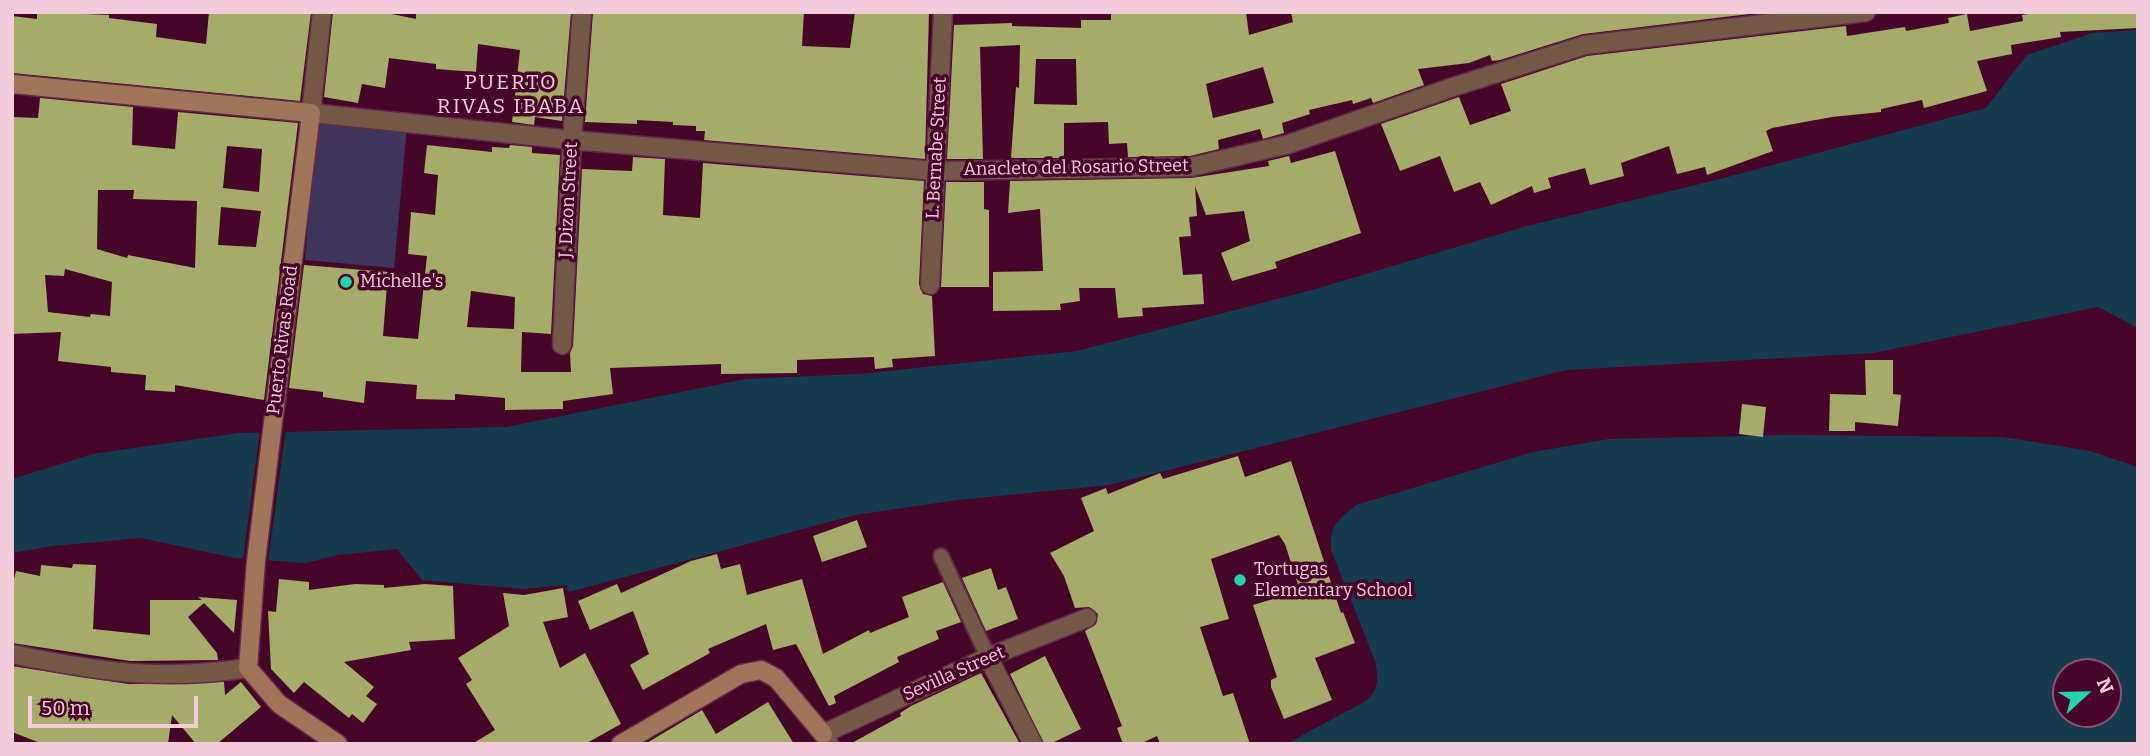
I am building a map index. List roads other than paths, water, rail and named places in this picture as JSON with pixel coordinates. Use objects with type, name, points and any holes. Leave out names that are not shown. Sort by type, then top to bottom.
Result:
[{"type":"street","name":"Puerto Rivas Road","points":[[248,668],[256,561],[322,12]]},
{"type":"street","name":"J. Dizon Street","points":[[562,345],[572,141],[582,12]]},
{"type":"street","name":"L. Bernabe Street","points":[[930,285],[943,12]]},
{"type":"street","name":"Anacleto del Rosario Street","points":[[311,113],[572,141],[936,171],[1191,167],[1289,144],[1453,87],[1586,46],[1866,12]]},
{"type":"street","points":[[12,84],[311,113]]},
{"type":"street","name":"Sevilla Street","points":[[826,739],[988,657],[1087,618]]},
{"type":"street","points":[[12,654],[143,676],[203,675],[248,668],[279,704],[338,744]]},
{"type":"street","points":[[988,657],[1033,744]]},
{"type":"street","points":[[621,744],[741,674],[761,670],[776,678],[826,739]]},
{"type":"lane","points":[[941,556],[988,657]]},
{"type":"water","points":[[2138,30],[2138,328],[2098,307],[1873,353],[1566,370],[1109,485],[958,500],[855,515],[569,592],[566,585],[523,589],[422,580],[397,549],[338,555],[306,563],[235,558],[141,538],[53,546],[12,553],[12,479],[93,454],[238,433],[506,427],[746,379],[859,374],[1077,351],[1312,290],[1527,226],[1720,179],[1986,108],[2027,55],[2092,33]]},
{"type":"water","points":[[1787,435],[2003,437],[2090,451],[2138,467],[2138,744],[1286,744],[1366,701],[1377,683],[1375,661],[1331,550],[1336,524],[1356,505],[1533,452],[1609,439]]},
{"type":"place","name":"Michelle's","points":[[346,282]]},
{"type":"place","name":"Tortugas Elementary School","points":[[1240,580]]},
{"type":"district","name":"PUERTO RIVAS IBABA","points":[[511,95]]}]
